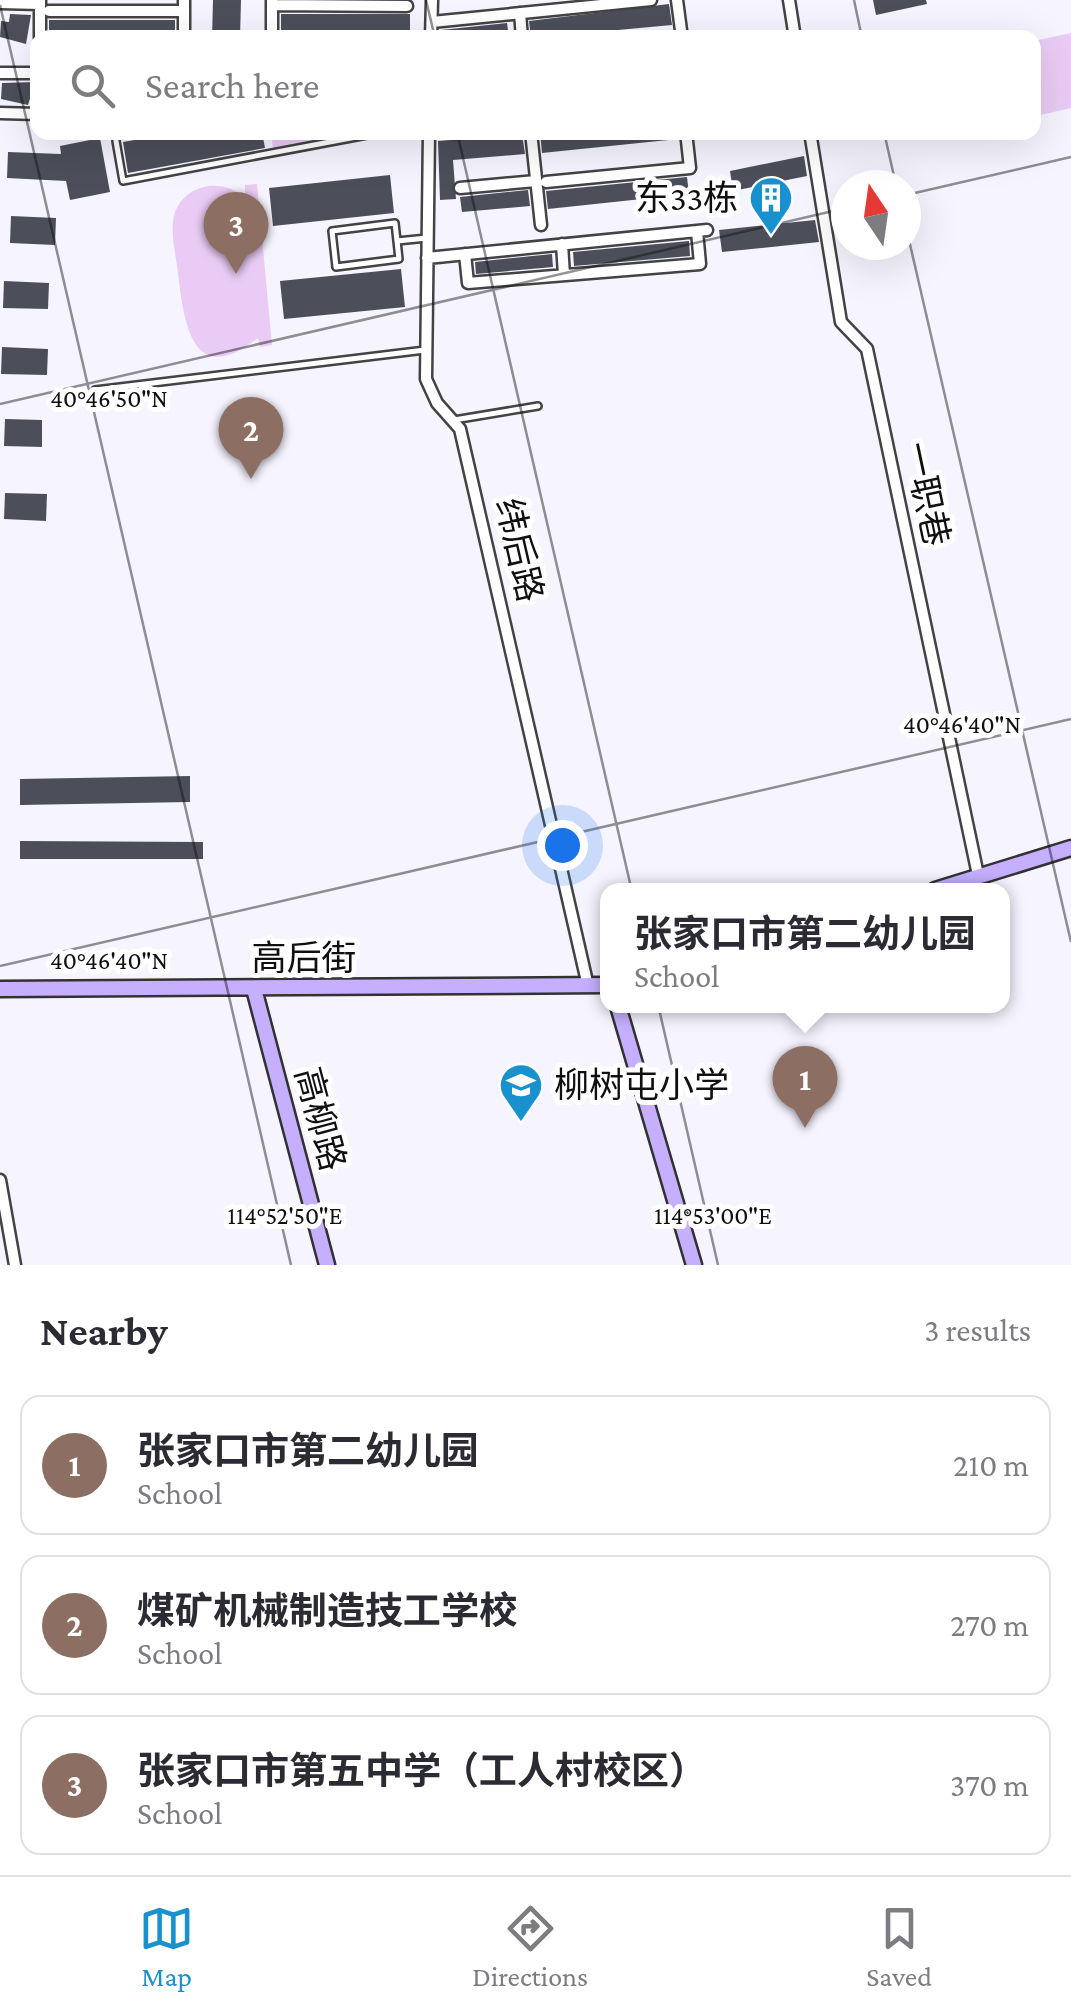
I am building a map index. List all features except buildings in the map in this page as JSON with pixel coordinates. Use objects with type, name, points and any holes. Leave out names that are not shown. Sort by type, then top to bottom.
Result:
[{"type":"street","points":[[432,0],[432,30]]},
{"type":"street","points":[[432,22],[651,0]]},
{"type":"street","points":[[677,0],[681,30]]},
{"type":"street","points":[[789,0],[794,30]]},
{"type":"street","points":[[0,2],[184,5]]},
{"type":"street","points":[[272,30],[272,2],[407,6]]},
{"type":"street","points":[[41,30],[43,5]]},
{"type":"street","points":[[520,13],[521,30]]},
{"type":"street","points":[[0,73],[30,74]]},
{"type":"street","points":[[0,113],[30,114]]},
{"type":"street","name":"纬后路","points":[[430,140],[425,350],[430,390],[454,420],[473,481],[588,986]]},
{"type":"street","points":[[533,140],[541,182],[541,225]]},
{"type":"street","points":[[460,188],[690,168],[687,140]]},
{"type":"street","name":"一职巷","points":[[811,140],[841,322],[867,349],[978,874]]},
{"type":"street","points":[[427,258],[465,254],[562,244],[702,230],[700,264],[468,283],[465,254]]},
{"type":"street","points":[[562,244],[564,275]]},
{"type":"street","points":[[954,883],[1071,848]]},
{"type":"street","name":"高后街","points":[[0,989],[600,985]]},
{"type":"street","name":"高柳路","points":[[254,988],[327,1265]]},
{"type":"street","points":[[620,1013],[694,1265]]},
{"type":"street","points":[[0,1180],[16,1265]]},
{"type":"lane","points":[[116,141],[123,181],[341,140]]},
{"type":"lane","points":[[395,223],[397,241],[399,259],[336,267],[332,231],[395,223]]},
{"type":"lane","points":[[397,241],[428,238]]},
{"type":"lane","points":[[95,390],[425,350]]},
{"type":"lane","points":[[454,420],[538,406]]},
{"type":"shaded area","points":[[1071,33],[1071,108],[1041,115],[1041,39]]},
{"type":"shaded area","points":[[272,140],[321,140],[273,149]]},
{"type":"shaded area","points":[[257,184],[272,345],[260,347],[258,338],[236,352],[218,357],[205,353],[189,329],[173,219],[181,202],[197,189],[217,186],[245,198],[245,185]]},
{"type":"place","name":"东33栋","points":[[771,236]]},
{"type":"place","name":"张家口市第五中学（工人村校区）","points":[[236,274]]},
{"type":"place","name":"煤矿机械制造技工学校","points":[[251,479]]},
{"type":"place","name":"柳树屯小学","points":[[521,1123]]},
{"type":"place","name":"张家口市第二幼儿园","points":[[805,1128]]}]
